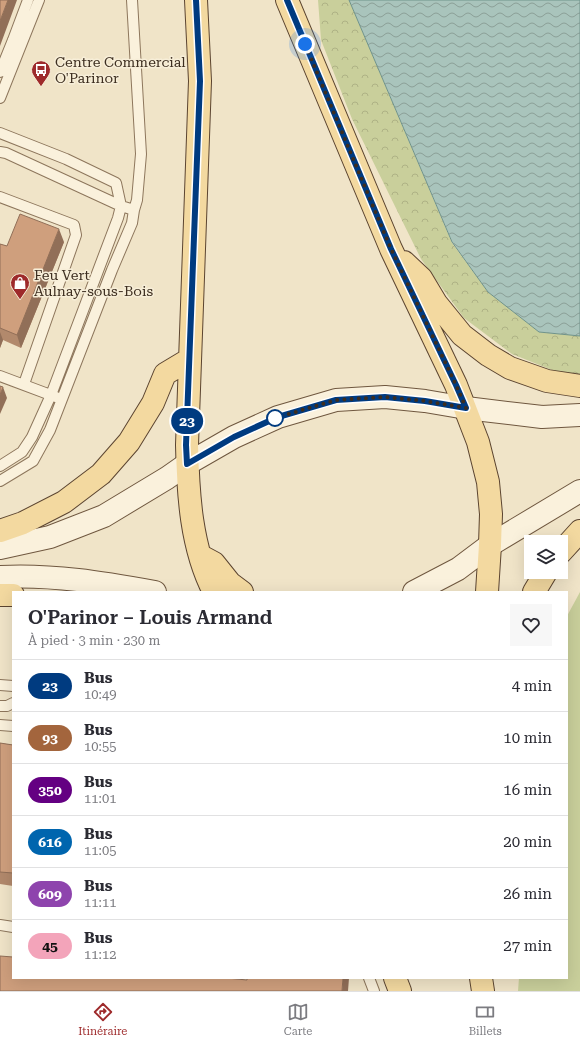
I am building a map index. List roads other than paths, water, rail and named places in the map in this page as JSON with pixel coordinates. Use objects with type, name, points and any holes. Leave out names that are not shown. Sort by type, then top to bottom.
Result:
[{"type":"main road","points":[[196,0],[200,81],[186,445],[194,530],[207,577],[214,591]]},
{"type":"main road","points":[[287,0],[391,249],[456,385],[478,442],[488,482],[491,514],[487,591]]},
{"type":"main road","points":[[391,249],[421,278],[436,303],[462,335],[488,355],[510,368],[547,381],[580,386]]},
{"type":"main road","points":[[0,531],[23,523],[64,502],[101,474],[129,442],[153,403],[166,374],[190,359]]},
{"type":"main road","points":[[0,548],[50,537],[104,516],[187,464],[234,437],[278,417],[336,400],[385,397],[542,417],[580,415]]},
{"type":"main road","points":[[416,591],[458,569],[490,545],[580,491]]},
{"type":"main road","points":[[568,544],[580,531]]},
{"type":"main road","points":[[201,556],[214,563],[230,583],[241,591]]},
{"type":"main road","points":[[0,577],[21,576],[92,582],[149,591]]},
{"type":"main road","points":[[535,591],[542,579]]},
{"type":"main road","points":[[0,595],[12,595]]},
{"type":"main road","points":[[395,979],[400,991]]},
{"type":"main road","points":[[410,979],[415,991]]},
{"type":"main road","points":[[481,979],[483,991]]},
{"type":"lane","points":[[0,72],[14,40],[28,0]]},
{"type":"lane","points":[[0,98],[39,0]]},
{"type":"lane","points":[[0,481],[33,461],[50,430],[112,270],[132,223],[137,200],[140,154],[132,0]]},
{"type":"lane","points":[[0,466],[22,452],[32,437],[51,394],[118,218],[121,206],[116,183],[66,159],[3,135]]},
{"type":"lane","points":[[0,152],[6,153],[40,168],[121,206],[134,210]]},
{"type":"lane","points":[[0,196],[74,226],[76,235],[24,384]]},
{"type":"lane","points":[[0,376],[62,398]]},
{"type":"lane","points":[[0,685],[12,686]]},
{"type":"lane","points":[[0,706],[7,706],[12,704]]},
{"type":"lane","points":[[0,725],[12,726]]},
{"type":"lane","points":[[0,925],[12,927]]},
{"type":"lane","points":[[369,979],[374,991]]},
{"type":"water","points":[[349,0],[580,0],[580,336],[539,332],[488,292],[452,242]]},
{"type":"place","name":"Centre Commercial O'Parinor","points":[[41,87]]},
{"type":"place","name":"Feu Vert Aulnay-sous-Bois","points":[[20,300]]}]
